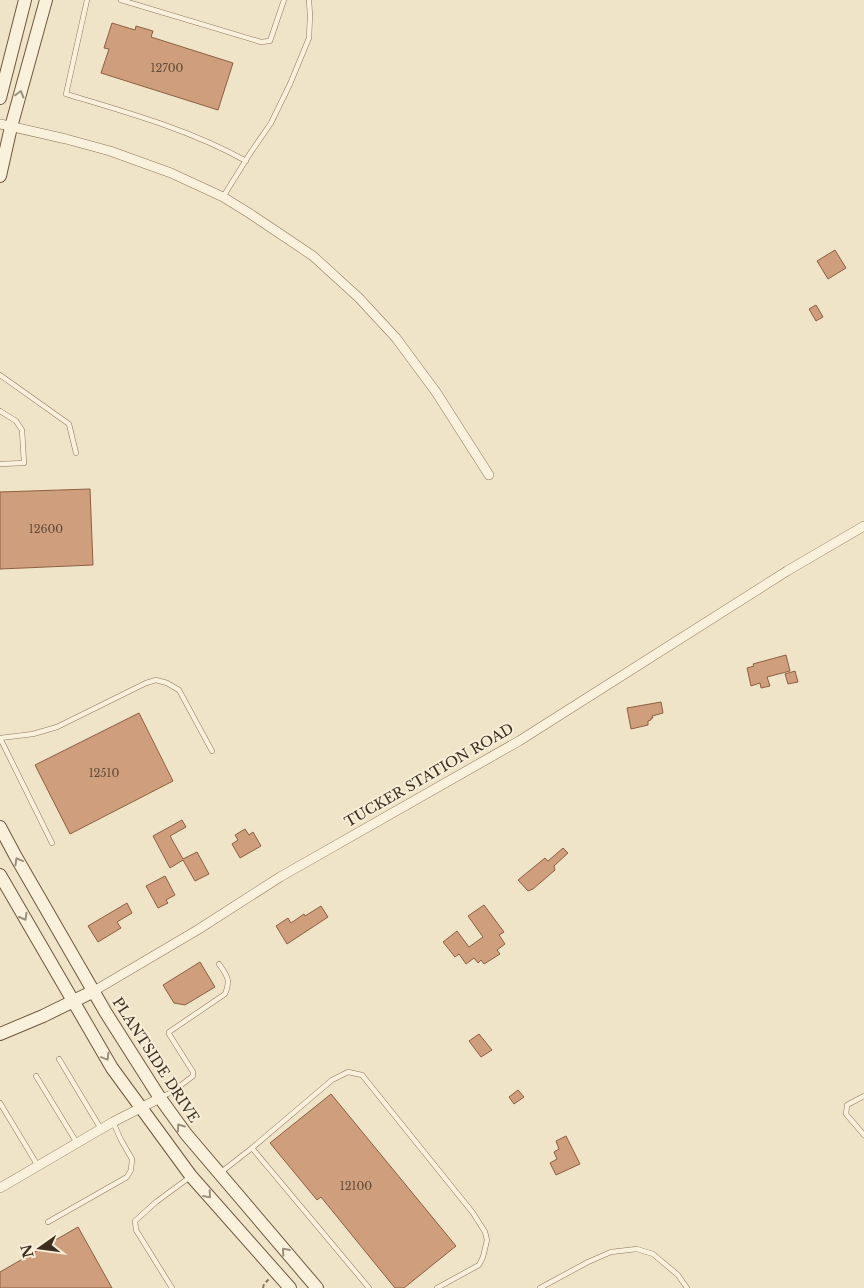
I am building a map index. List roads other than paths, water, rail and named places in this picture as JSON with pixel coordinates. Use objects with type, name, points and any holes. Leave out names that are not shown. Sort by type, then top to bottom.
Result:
[{"type":"street","points":[[0,98],[25,0]]},
{"type":"street","points":[[0,176],[6,125],[46,0]]},
{"type":"street","points":[[6,125],[110,151],[171,173],[223,197],[313,256],[359,298],[396,338],[430,384],[489,475]]},
{"type":"street","name":"TUCKER STATION ROAD","points":[[0,1034],[43,1016],[94,991],[199,929],[280,877],[512,745],[787,571],[864,526]]},
{"type":"street","name":"PLANTSIDE DRIVE","points":[[0,827],[135,1061],[160,1098],[186,1134],[219,1174],[317,1288]]},
{"type":"street","points":[[0,875],[112,1068],[191,1176],[290,1288]]},
{"type":"street","points":[[0,1188],[113,1122],[160,1098]]},
{"type":"street","points":[[247,1239],[263,1225]]},
{"type":"lane","points":[[87,0],[66,94],[152,120],[226,150],[246,161]]},
{"type":"lane","points":[[121,0],[261,42],[270,42],[284,0]]},
{"type":"lane","points":[[223,197],[272,123],[290,84],[309,38],[309,0]]},
{"type":"lane","points":[[0,375],[69,424],[76,453]]},
{"type":"lane","points":[[0,411],[16,420],[22,430],[24,463],[0,464]]},
{"type":"lane","points":[[52,843],[0,738],[33,734],[57,727],[146,683],[156,680],[180,690],[212,751]]},
{"type":"lane","points":[[160,1098],[172,1092],[193,1076],[193,1072],[169,1032],[225,994],[229,981],[219,964]]},
{"type":"lane","points":[[59,1059],[101,1129]]},
{"type":"lane","points":[[219,1174],[332,1080],[348,1072],[362,1075],[473,1213],[488,1240],[479,1265],[437,1288]]},
{"type":"lane","points":[[36,1076],[77,1143]]},
{"type":"lane","points":[[864,1096],[847,1105],[846,1114],[864,1135]]},
{"type":"lane","points":[[0,1103],[38,1166]]},
{"type":"lane","points":[[48,1222],[127,1177],[131,1170],[132,1159],[113,1122]]},
{"type":"lane","points":[[252,1148],[368,1288]]},
{"type":"lane","points":[[172,1288],[136,1230],[135,1221],[156,1202],[191,1176]]},
{"type":"lane","points":[[540,1288],[611,1252],[637,1250],[653,1254],[678,1275],[687,1288]]}]
